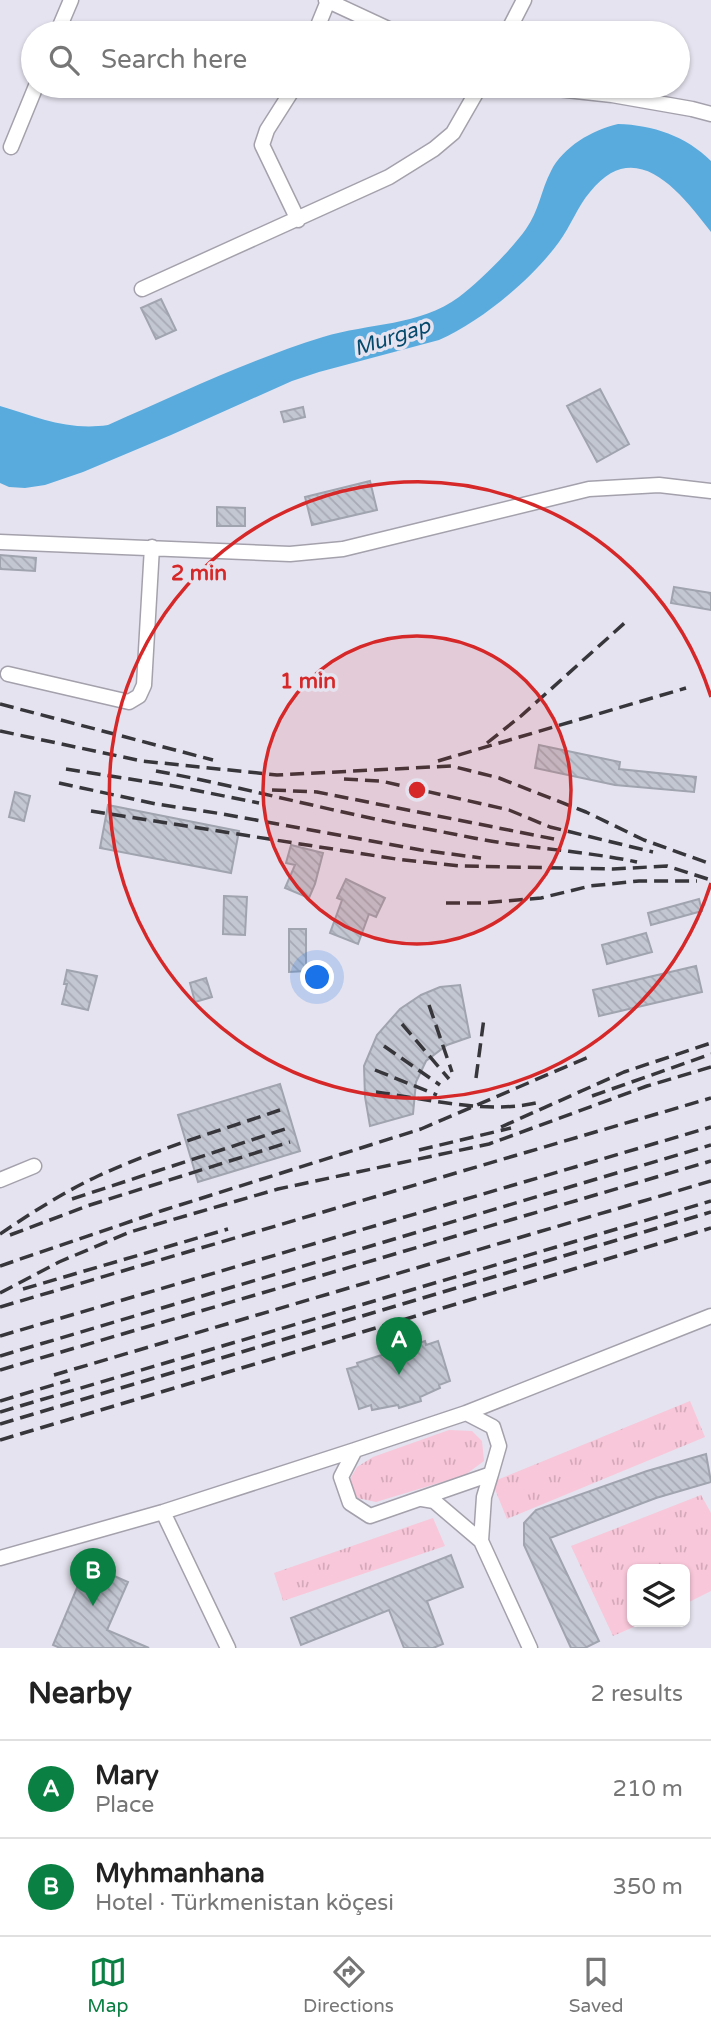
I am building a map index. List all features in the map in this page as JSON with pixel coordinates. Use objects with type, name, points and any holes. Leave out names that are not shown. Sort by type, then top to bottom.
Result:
[{"type":"street","points":[[62,21],[71,0]]},
{"type":"street","points":[[319,21],[327,0],[372,21]]},
{"type":"street","points":[[513,21],[524,0]]},
{"type":"street","points":[[11,148],[31,98]]},
{"type":"street","points":[[287,98],[267,130],[262,145],[298,220]]},
{"type":"street","points":[[142,289],[389,177],[434,149],[453,133],[473,98]]},
{"type":"street","points":[[629,98],[711,114]]},
{"type":"street","points":[[0,541],[290,554],[342,548],[589,489],[659,485],[711,491]]},
{"type":"street","points":[[8,674],[130,702],[139,696],[144,685],[152,547]]},
{"type":"street","points":[[0,1180],[34,1166]]},
{"type":"street","points":[[0,1559],[163,1512],[466,1413],[711,1316]]},
{"type":"street","points":[[466,1413],[494,1427],[499,1446],[484,1497],[481,1541]]},
{"type":"street","points":[[355,1450],[341,1477],[350,1503],[370,1516],[491,1474]]},
{"type":"street","points":[[422,1499],[433,1502],[481,1541],[530,1648]]},
{"type":"street","points":[[163,1512],[228,1648]]},
{"type":"green space","points":[[690,1401],[705,1437],[507,1519],[492,1482]]},
{"type":"green space","points":[[449,1430],[472,1431],[482,1441],[484,1461],[465,1475],[376,1502],[357,1498],[349,1481],[357,1467],[373,1457]]},
{"type":"green space","points":[[701,1495],[711,1513],[711,1591],[690,1602],[690,1564],[627,1564],[627,1627],[634,1627],[613,1636],[571,1546]]},
{"type":"green space","points":[[433,1518],[445,1546],[283,1601],[274,1573]]},
{"type":"water","name":"Murgap","points":[[618,124],[644,127],[668,134],[691,145],[711,161],[711,232],[672,187],[641,169],[624,168],[607,175],[590,192],[559,242],[520,285],[488,311],[455,332],[439,340],[292,381],[171,435],[45,485],[25,488],[9,487],[0,483],[0,406],[66,425],[108,425],[295,346],[340,332],[411,319],[444,306],[476,283],[520,237],[534,215],[551,171],[563,154],[589,135]]},
{"type":"building","points":[[161,299],[176,330],[156,339],[141,308]]},
{"type":"building","points":[[600,389],[629,444],[597,462],[567,406]]},
{"type":"building","points":[[303,407],[305,417],[284,422],[281,412]]},
{"type":"building","points":[[370,481],[377,510],[312,525],[305,497]]},
{"type":"building","points":[[217,507],[245,508],[245,526],[217,526]]},
{"type":"building","points":[[0,555],[36,558],[35,571],[0,569]]},
{"type":"building","points":[[674,587],[711,593],[711,610],[671,603]]},
{"type":"building","points":[[539,745],[620,762],[619,769],[696,777],[694,792],[615,785],[535,768]]},
{"type":"building","points":[[15,792],[30,796],[24,821],[9,817]]},
{"type":"building","points":[[108,805],[239,831],[231,873],[100,848]]},
{"type":"building","points":[[291,845],[323,853],[309,898],[285,888],[295,865],[286,863]]},
{"type":"building","points":[[346,879],[385,898],[376,917],[369,914],[358,944],[330,933],[342,900],[337,898]]},
{"type":"building","points":[[224,896],[247,897],[245,935],[223,934]]},
{"type":"building","points":[[699,899],[702,911],[651,925],[648,913]]},
{"type":"building","points":[[289,929],[306,929],[306,971],[289,972]]},
{"type":"building","points":[[646,933],[652,952],[607,964],[602,945]]},
{"type":"building","points":[[696,966],[702,992],[599,1016],[593,990]]},
{"type":"building","points":[[67,970],[97,976],[88,1010],[62,1004]]},
{"type":"building","points":[[206,978],[212,997],[195,1002],[190,983]]},
{"type":"building","points":[[460,985],[470,1037],[447,1045],[426,1061],[416,1082],[413,1114],[370,1126],[364,1066],[377,1035],[400,1009],[421,995],[440,987]]},
{"type":"building","points":[[280,1084],[300,1151],[198,1182],[178,1115]]},
{"type":"building","points":[[425,1341],[426,1345],[438,1341],[450,1381],[420,1397],[421,1401],[399,1408],[398,1405],[372,1410],[371,1405],[359,1409],[347,1369],[358,1366],[357,1363]]},
{"type":"building","points":[[706,1454],[711,1482],[656,1498],[550,1538],[599,1641],[585,1648],[571,1648],[524,1545],[524,1523],[536,1510],[647,1471]]},
{"type":"building","points":[[451,1555],[463,1587],[427,1601],[443,1644],[433,1648],[404,1648],[389,1610],[301,1645],[291,1618]]},
{"type":"building","points":[[87,1564],[128,1582],[107,1630],[149,1648],[60,1648],[53,1645]]},
{"type":"railway","points":[[487,743],[629,619]]},
{"type":"railway","points":[[438,761],[686,688]]},
{"type":"railway","points":[[0,704],[213,760]]},
{"type":"railway","points":[[0,731],[142,761],[277,775],[451,766],[499,778],[586,812],[644,840],[711,864]]},
{"type":"railway","points":[[66,769],[259,803]]},
{"type":"railway","points":[[156,771],[421,828],[637,862]]},
{"type":"railway","points":[[344,779],[381,781],[509,810],[550,827],[653,852]]},
{"type":"railway","points":[[59,783],[156,804],[481,858]]},
{"type":"railway","points":[[272,790],[317,792],[554,839]]},
{"type":"railway","points":[[91,811],[396,859],[460,866],[613,869],[667,866],[711,880]]},
{"type":"railway","points":[[446,903],[541,898],[590,886],[639,881],[697,881]]},
{"type":"railway","points":[[429,1005],[452,1072]]},
{"type":"railway","points":[[476,1078],[484,1018]]},
{"type":"railway","points":[[402,1024],[449,1079]]},
{"type":"railway","points":[[501,1127],[624,1072],[711,1043]]},
{"type":"railway","points":[[384,1046],[440,1085]]},
{"type":"railway","points":[[592,1096],[711,1054]]},
{"type":"railway","points":[[0,1266],[164,1210],[421,1129],[591,1056]]},
{"type":"railway","points":[[0,1293],[59,1262],[130,1232],[278,1189],[489,1144],[647,1086],[711,1067]]},
{"type":"railway","points":[[375,1070],[437,1095]]},
{"type":"railway","points":[[376,1092],[480,1106],[521,1106],[540,1102]]},
{"type":"railway","points":[[0,1307],[711,1098]]},
{"type":"railway","points":[[0,1234],[48,1203],[120,1166],[280,1110]]},
{"type":"railway","points":[[0,1336],[711,1127]]},
{"type":"railway","points":[[419,1150],[511,1128]]},
{"type":"railway","points":[[72,1199],[285,1129]]},
{"type":"railway","points":[[10,1235],[90,1205],[290,1142]]},
{"type":"railway","points":[[0,1356],[711,1145]]},
{"type":"railway","points":[[0,1370],[711,1161]]},
{"type":"railway","points":[[54,1375],[711,1181]]},
{"type":"railway","points":[[0,1412],[711,1201]]},
{"type":"railway","points":[[0,1424],[711,1212]]},
{"type":"railway","points":[[0,1440],[711,1228]]},
{"type":"railway","points":[[23,1289],[228,1229]]},
{"type":"railway","points":[[0,1401],[70,1380]]},
{"type":"place","name":"Mary","points":[[399,1375]]},
{"type":"place","name":"Myhmanhana","points":[[93,1606]]}]
